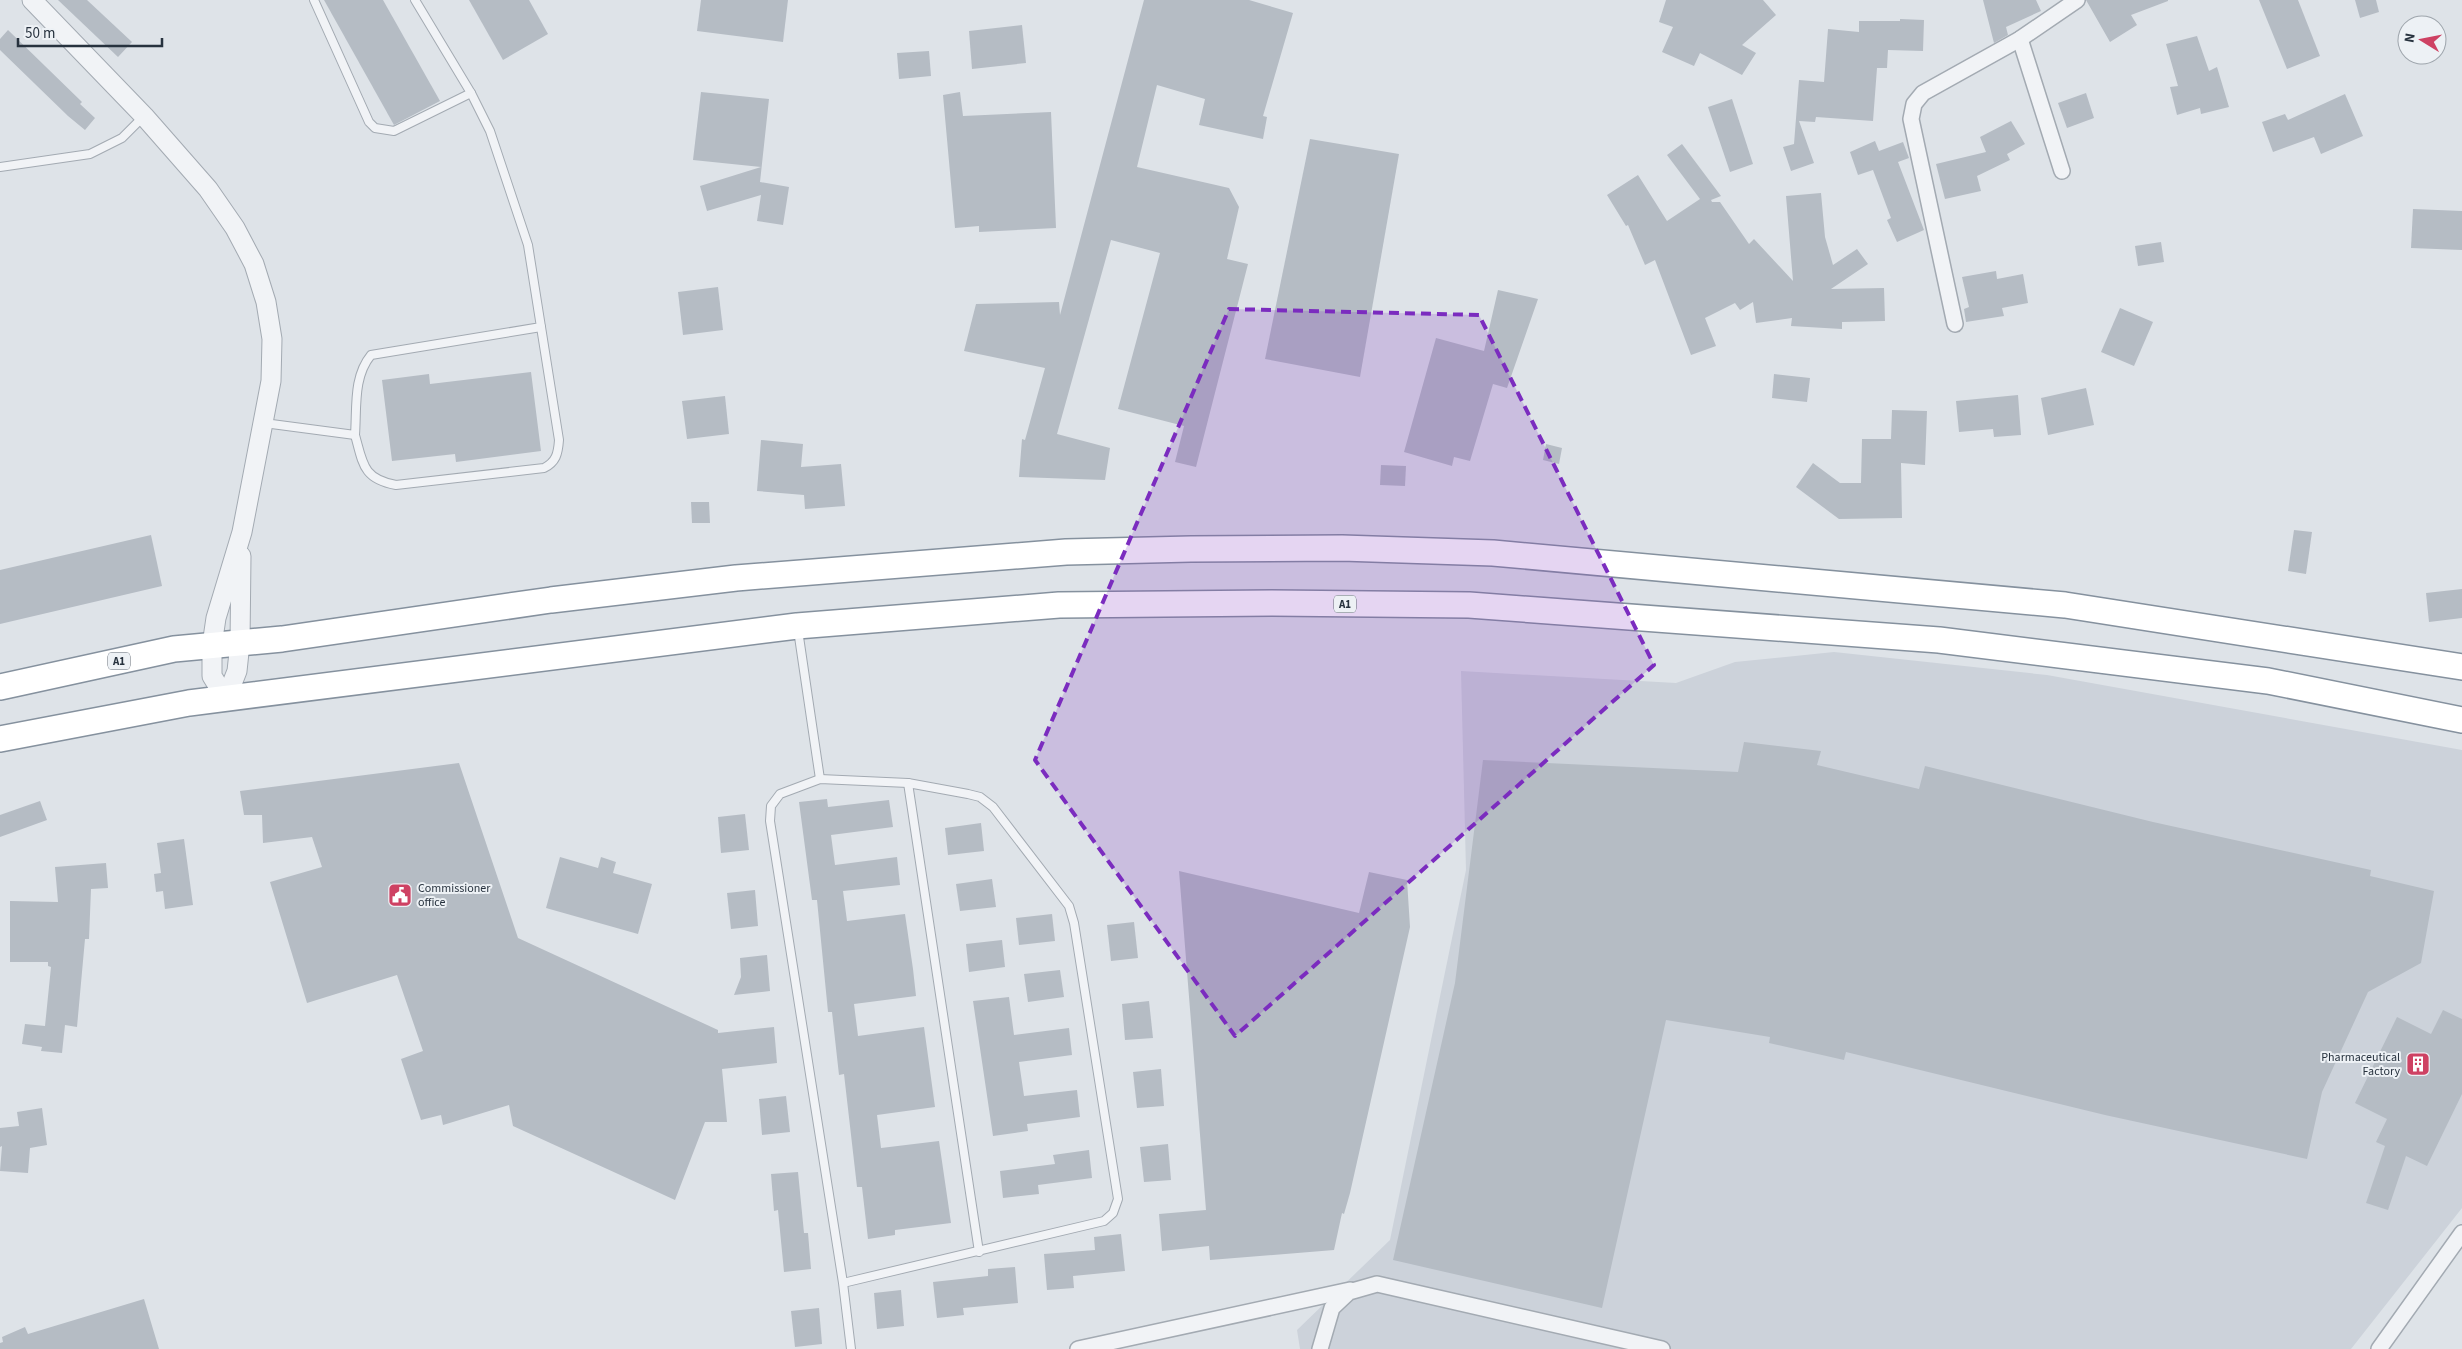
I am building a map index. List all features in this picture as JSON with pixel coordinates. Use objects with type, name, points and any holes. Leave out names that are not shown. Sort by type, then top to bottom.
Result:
[{"type":"highway","name":"A1","points":[[0,687],[174,649],[240,644],[462,615],[570,598],[736,578],[906,563],[1066,552],[1342,548],[1493,553],[2065,605],[2462,667]]},
{"type":"highway","name":"A1","points":[[0,739],[189,703],[798,626],[1059,605],[1272,603],[1469,605],[1939,640],[2268,681],[2462,720]]},
{"type":"street","points":[[32,0],[144,116],[208,189],[235,228],[254,264],[266,302],[272,339],[271,382],[242,532],[216,618],[212,645],[212,676],[226,699]]},
{"type":"street","points":[[1955,324],[1911,119],[1914,104],[1922,93],[2020,39],[2077,0]]},
{"type":"street","points":[[2020,39],[2062,172]]},
{"type":"street","points":[[226,699],[237,670],[240,644],[242,532]]},
{"type":"street","points":[[2379,1349],[2462,1233]]},
{"type":"street","points":[[1078,1349],[1377,1284],[1662,1349]]},
{"type":"street","points":[[1320,1349],[1332,1308],[1349,1292],[1377,1284]]},
{"type":"lane","points":[[314,0],[369,122],[375,128],[394,131],[471,93]]},
{"type":"lane","points":[[415,0],[471,93],[490,131],[517,207],[528,245],[559,440],[558,453],[553,464],[544,468],[396,485],[382,482],[371,476],[363,464],[356,435],[358,378],[363,365],[371,355],[541,327]]},
{"type":"lane","points":[[0,167],[90,154],[122,138],[144,116]]},
{"type":"lane","points":[[264,423],[356,435]]},
{"type":"lane","points":[[798,626],[820,779]]},
{"type":"lane","points":[[843,1283],[1104,1221],[1113,1213],[1118,1199],[1074,923],[1069,906],[993,807],[980,797],[908,783],[820,779],[780,794],[772,806],[770,820],[843,1283],[851,1349]]},
{"type":"lane","points":[[908,783],[979,1252]]},
{"type":"highlighted area","points":[[1229,309],[1479,315],[1654,665],[1235,1036],[1035,760]]},
{"type":"shaded area","points":[[1834,652],[2047,675],[2462,750],[2462,1208],[2351,1349],[1300,1349],[1297,1330],[1390,1240],[1466,870],[1461,671],[1676,683],[1735,662]]},
{"type":"building","points":[[58,0],[87,0],[132,42],[118,57]]},
{"type":"building","points":[[324,0],[383,0],[440,101],[394,125]]},
{"type":"building","points":[[469,0],[529,0],[548,34],[503,60]]},
{"type":"building","points":[[701,0],[788,0],[783,42],[697,31]]},
{"type":"building","points":[[1144,0],[1249,0],[1293,13],[1263,116],[1267,117],[1263,139],[1199,125],[1205,99],[1157,85],[1137,167],[1229,188],[1239,207],[1227,259],[1248,264],[1196,467],[1175,462],[1184,426],[1118,409],[1160,253],[1111,240],[1057,434],[1110,448],[1105,480],[1019,477],[1022,439],[1025,440],[1045,368],[964,351],[976,304],[1059,302],[1060,315]]},
{"type":"building","points":[[1666,0],[1763,0],[1776,15],[1742,45],[1756,53],[1742,75],[1700,53],[1694,66],[1662,52],[1673,27],[1659,22]]},
{"type":"building","points":[[1983,0],[2036,0],[2041,11],[2006,27],[2008,35],[1994,43]]},
{"type":"building","points":[[2086,0],[2168,1],[2131,15],[2137,25],[2110,42]]},
{"type":"building","points":[[2259,0],[2298,0],[2320,56],[2287,69]]},
{"type":"building","points":[[2355,0],[2376,0],[2379,12],[2360,18]]},
{"type":"building","points":[[1900,19],[1924,20],[1923,51],[1888,50],[1887,68],[1877,68],[1873,121],[1816,117],[1815,122],[1799,121],[1814,163],[1791,171],[1783,147],[1794,144],[1799,80],[1824,82],[1828,29],[1859,32],[1859,21],[1900,21]]},
{"type":"building","points":[[1022,25],[1026,63],[972,69],[969,31]]},
{"type":"building","points":[[8,30],[82,102],[80,104],[95,118],[85,130],[0,50],[0,39]]},
{"type":"building","points":[[2197,36],[2209,71],[2217,67],[2229,107],[2201,114],[2200,108],[2177,115],[2170,87],[2178,86],[2166,44]]},
{"type":"building","points":[[929,51],[931,76],[899,79],[897,53]]},
{"type":"building","points":[[701,92],[769,99],[760,182],[789,187],[783,225],[757,221],[761,195],[707,211],[700,186],[761,167],[693,160]]},
{"type":"building","points":[[960,92],[963,116],[1051,112],[1056,228],[979,232],[979,226],[955,228],[943,95]]},
{"type":"building","points":[[2086,93],[2094,118],[2067,128],[2058,103]]},
{"type":"building","points":[[2345,94],[2363,136],[2321,154],[2314,137],[2273,152],[2262,122],[2285,114],[2288,120]]},
{"type":"building","points":[[1732,99],[1753,164],[1730,172],[1708,107]]},
{"type":"building","points":[[2011,121],[2025,144],[2007,154],[2010,160],[1977,176],[1981,191],[1945,199],[1936,164],[1986,152],[1980,137]]},
{"type":"building","points":[[1310,139],[1399,154],[1360,377],[1265,359]]},
{"type":"building","points":[[1875,141],[1879,151],[1903,142],[1909,158],[1898,162],[1924,230],[1897,242],[1887,220],[1891,218],[1873,170],[1858,175],[1850,152]]},
{"type":"building","points":[[1682,144],[1721,196],[1711,200],[1712,202],[1720,202],[1749,244],[1754,239],[1793,281],[1786,196],[1821,193],[1825,237],[1833,265],[1857,249],[1868,264],[1831,289],[1884,288],[1885,321],[1842,322],[1842,329],[1791,326],[1792,318],[1756,323],[1753,302],[1740,310],[1735,303],[1705,318],[1716,346],[1691,355],[1655,260],[1645,265],[1628,225],[1626,226],[1607,195],[1638,175],[1667,221],[1700,199],[1667,155]]},
{"type":"building","points":[[2413,209],[2462,211],[2462,250],[2411,248]]},
{"type":"building","points":[[2161,242],[2164,262],[2138,266],[2135,246]]},
{"type":"building","points":[[1996,271],[1997,279],[2023,274],[2028,303],[2002,308],[2004,316],[1966,322],[1964,309],[1969,307],[1962,277]]},
{"type":"building","points":[[718,287],[723,330],[683,335],[678,292]]},
{"type":"building","points":[[1498,290],[1538,299],[1507,388],[1493,384],[1470,461],[1454,457],[1452,466],[1404,452],[1436,338],[1484,351]]},
{"type":"building","points":[[2120,308],[2153,322],[2134,366],[2101,352]]},
{"type":"building","points":[[531,372],[541,451],[456,462],[455,454],[392,461],[382,380],[429,374],[430,384]]},
{"type":"building","points":[[1774,374],[1810,378],[1807,402],[1772,398]]},
{"type":"building","points":[[2086,388],[2094,425],[2048,435],[2041,398]]},
{"type":"building","points":[[2018,395],[2021,435],[1994,437],[1993,429],[1959,432],[1956,401]]},
{"type":"building","points":[[725,396],[729,434],[687,439],[682,401]]},
{"type":"building","points":[[1892,410],[1927,411],[1925,465],[1901,463],[1902,518],[1839,519],[1796,487],[1813,463],[1840,483],[1861,483],[1862,439],[1891,439]]},
{"type":"building","points":[[761,440],[803,444],[801,467],[841,464],[845,506],[805,509],[804,495],[757,491]]},
{"type":"building","points":[[1546,444],[1562,448],[1559,464],[1543,460]]},
{"type":"building","points":[[1381,465],[1406,466],[1405,486],[1380,485]]},
{"type":"building","points":[[691,502],[709,502],[710,523],[692,523]]},
{"type":"building","points":[[2294,530],[2312,532],[2306,574],[2288,571]]},
{"type":"building","points":[[151,535],[162,586],[0,624],[0,570]]},
{"type":"building","points":[[2462,589],[2462,618],[2429,622],[2426,593]]},
{"type":"building","points":[[1744,742],[1821,751],[1817,765],[1919,789],[1925,766],[2153,822],[2371,870],[2370,876],[2434,891],[2421,963],[2368,992],[2322,1092],[2307,1159],[2105,1115],[1846,1052],[1844,1060],[1769,1043],[1770,1037],[1666,1020],[1602,1308],[1393,1260],[1455,983],[1483,760],[1738,772]]},
{"type":"building","points":[[459,763],[518,938],[718,1030],[718,1033],[774,1027],[777,1063],[722,1069],[727,1122],[705,1122],[675,1200],[513,1126],[509,1105],[443,1125],[441,1115],[421,1120],[401,1059],[423,1051],[397,975],[307,1003],[270,882],[322,867],[312,837],[263,843],[262,815],[244,815],[240,791]]},
{"type":"building","points":[[827,799],[828,807],[889,800],[893,827],[831,835],[835,865],[897,857],[900,885],[843,891],[847,921],[905,914],[913,969],[916,996],[854,1004],[858,1036],[924,1027],[935,1107],[877,1115],[881,1148],[939,1141],[951,1223],[895,1230],[895,1235],[868,1239],[862,1187],[857,1187],[844,1074],[839,1075],[832,1012],[828,1012],[817,900],[812,900],[799,802]]},
{"type":"building","points":[[40,801],[47,820],[0,837],[0,815]]},
{"type":"building","points":[[745,814],[749,850],[721,853],[718,817]]},
{"type":"building","points":[[981,823],[984,851],[948,855],[945,828]]},
{"type":"building","points":[[184,839],[193,905],[165,909],[163,891],[156,892],[154,874],[161,873],[157,843]]},
{"type":"building","points":[[560,857],[598,868],[601,857],[616,862],[613,873],[652,884],[638,934],[546,908]]},
{"type":"building","points":[[106,863],[108,888],[91,889],[89,939],[85,939],[77,1027],[65,1025],[62,1053],[41,1051],[42,1047],[22,1044],[25,1024],[45,1026],[51,967],[48,966],[48,962],[10,962],[10,901],[58,902],[55,867]]},
{"type":"building","points":[[1179,871],[1359,913],[1369,872],[1407,880],[1410,927],[1350,1193],[1344,1214],[1342,1213],[1334,1250],[1210,1260],[1209,1246],[1162,1251],[1159,1214],[1206,1210]]},
{"type":"building","points":[[992,879],[996,907],[960,911],[956,884]]},
{"type":"building","points":[[755,890],[758,926],[731,929],[727,893]]},
{"type":"building","points":[[1052,914],[1055,941],[1019,945],[1016,918]]},
{"type":"building","points":[[1134,922],[1138,958],[1111,961],[1107,925]]},
{"type":"building","points":[[1002,940],[1005,967],[969,972],[966,944]]},
{"type":"building","points":[[767,955],[770,991],[734,995],[741,977],[740,958]]},
{"type":"building","points":[[1060,970],[1064,997],[1028,1002],[1024,974]]},
{"type":"building","points":[[1009,997],[1014,1035],[1069,1028],[1072,1055],[1019,1062],[1024,1096],[1077,1090],[1080,1117],[1027,1124],[1028,1131],[993,1136],[973,1001]]},
{"type":"building","points":[[1149,1001],[1153,1038],[1125,1040],[1122,1004]]},
{"type":"building","name":"Pharmaceutical Factory","points":[[2443,1010],[2462,1019],[2462,1094],[2427,1166],[2406,1156],[2388,1210],[2366,1203],[2385,1146],[2376,1142],[2387,1119],[2355,1103],[2397,1017],[2431,1034]]},
{"type":"building","points":[[1161,1069],[1164,1106],[1137,1108],[1133,1072]]},
{"type":"building","points":[[786,1096],[790,1132],[762,1135],[759,1099]]},
{"type":"building","points":[[42,1108],[47,1145],[30,1148],[28,1173],[0,1171],[2,1146],[0,1147],[0,1128],[19,1126],[17,1112]]},
{"type":"building","points":[[1168,1144],[1171,1180],[1144,1182],[1140,1147]]},
{"type":"building","points":[[1089,1150],[1092,1178],[1038,1185],[1039,1194],[1003,1198],[1000,1171],[1055,1164],[1053,1155]]},
{"type":"building","points":[[798,1172],[804,1233],[808,1233],[811,1269],[784,1272],[778,1210],[774,1211],[771,1174]]},
{"type":"building","points":[[1121,1234],[1125,1271],[1073,1276],[1074,1288],[1047,1290],[1044,1254],[1095,1250],[1094,1237]]},
{"type":"building","points":[[1015,1267],[1018,1303],[963,1308],[964,1315],[937,1318],[933,1282],[988,1276],[988,1269]]},
{"type":"building","points":[[901,1290],[904,1326],[877,1329],[874,1293]]},
{"type":"building","points":[[144,1299],[159,1349],[0,1349],[0,1343],[3,1342],[2,1337],[25,1327],[28,1334]]},
{"type":"building","points":[[819,1308],[822,1344],[795,1347],[791,1311]]},
{"type":"place","name":"Commissioner office","points":[[400,895]]},
{"type":"place","name":"Pharmaceutical Factory","points":[[2418,1064]]}]
